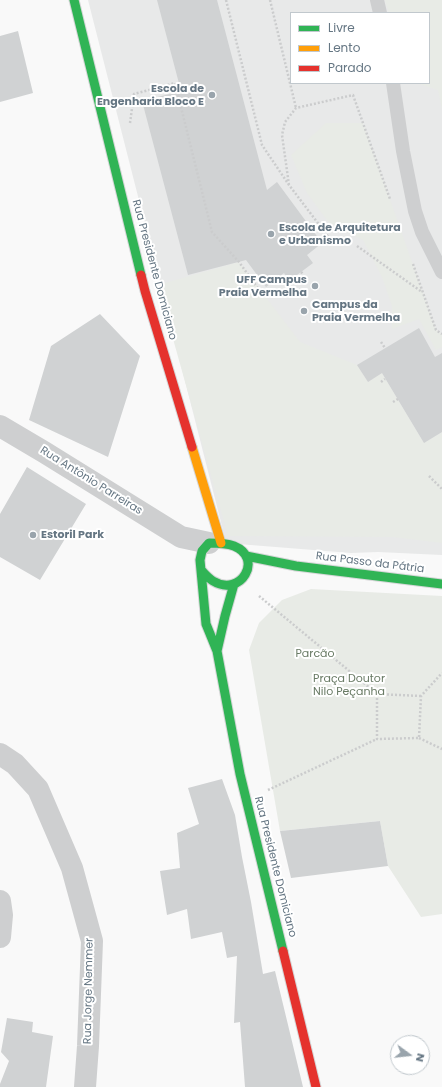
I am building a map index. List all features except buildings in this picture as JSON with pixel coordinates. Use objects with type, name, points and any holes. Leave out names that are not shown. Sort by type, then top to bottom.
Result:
[{"type":"street","name":"Rua Presidente Domiciano","points":[[74,0],[208,554],[206,624],[217,651],[240,774],[316,1087]]},
{"type":"street","name":"Rua Antônio Parreiras","points":[[0,426],[208,554]]},
{"type":"street","points":[[236,547],[246,556],[248,565],[244,578],[223,585],[213,581],[208,554],[236,547]]},
{"type":"street","name":"Rua Passo da Pátria","points":[[246,556],[296,566],[442,584]]},
{"type":"street","name":"Rua Passo da Pátria","points":[[268,569],[296,566]]},
{"type":"street","name":"Rua Presidente Domiciano","points":[[217,651],[225,616],[244,578]]},
{"type":"street","name":"Rua Jorge Nemmer","points":[[0,754],[15,764],[38,789],[72,868],[92,941],[88,1046],[84,1087]]},
{"type":"street","points":[[0,901],[2,915],[0,937]]},
{"type":"lane","points":[[377,0],[380,12]]},
{"type":"lane","points":[[393,84],[403,151],[415,211],[422,232],[442,272]]},
{"type":"path","points":[[226,0],[262,145],[289,185],[330,239]]},
{"type":"path","points":[[270,0],[290,83]]},
{"type":"path","points":[[130,129],[134,94],[175,83],[212,232],[239,262],[262,294]]},
{"type":"path","points":[[290,84],[296,108]]},
{"type":"path","points":[[289,185],[282,135],[285,122],[296,108],[352,94]]},
{"type":"path","points":[[357,246],[423,292]]},
{"type":"path","points":[[436,330],[442,334]]},
{"type":"path","points":[[381,342],[385,348]]},
{"type":"path","points":[[381,382],[386,379]]},
{"type":"path","points":[[393,402],[398,399]]},
{"type":"path","points":[[429,476],[442,489]]},
{"type":"path","points":[[244,578],[377,694],[421,696]]},
{"type":"path","points":[[419,738],[421,696],[442,673]]},
{"type":"path","points":[[377,694],[377,739]]},
{"type":"path","points":[[246,800],[377,739],[419,738],[442,748]]},
{"type":"shaded area","name":"Campus da Praia Vermelha","points":[[88,0],[442,0],[442,555],[378,552],[351,553],[238,544],[225,538]]},
{"type":"green space","points":[[385,0],[442,0],[442,109],[438,90],[419,84],[430,84],[430,12],[389,12]]},
{"type":"green space","points":[[326,123],[363,123],[436,330],[442,334],[442,347],[436,350],[419,319],[392,329],[392,306],[382,277],[363,240],[329,223],[307,193],[291,155]]},
{"type":"green space","points":[[239,262],[300,342],[357,365],[368,382],[382,373],[424,443],[442,432],[442,543],[393,537],[228,536],[158,285]]},
{"type":"green space","name":"Praça Doutor Nilo Peçanha","points":[[311,589],[442,596],[442,914],[421,917],[388,866],[380,821],[280,831],[249,650],[259,623],[282,600]]},
{"type":"traffic: fast","points":[[74,0],[141,275]]},
{"type":"traffic: fast","points":[[201,570],[213,581],[223,585],[232,584],[240,581],[245,574],[248,567],[247,559],[243,552],[234,546],[209,543],[202,551],[200,560],[206,624],[217,651],[240,774],[283,951]]},
{"type":"traffic: fast","points":[[246,556],[296,566],[442,584]]},
{"type":"traffic: fast","points":[[217,651],[234,584]]},
{"type":"traffic: slow","points":[[192,447],[221,543]]},
{"type":"traffic: jam","points":[[141,275],[192,447]]},
{"type":"traffic: jam","points":[[283,951],[316,1087]]},
{"type":"place","name":"Escola de Engenharia Bloco E","points":[[212,95]]},
{"type":"place","name":"Escola de Arquitetura e Urbanismo","points":[[271,234]]},
{"type":"place","name":"UFF Campus Praia Vermelha","points":[[315,286]]},
{"type":"place","name":"Campus da Praia Vermelha","points":[[304,311]]},
{"type":"place","name":"Estoril Park","points":[[33,535]]},
{"type":"park label","name":"Parcão","points":[[315,654]]}]
